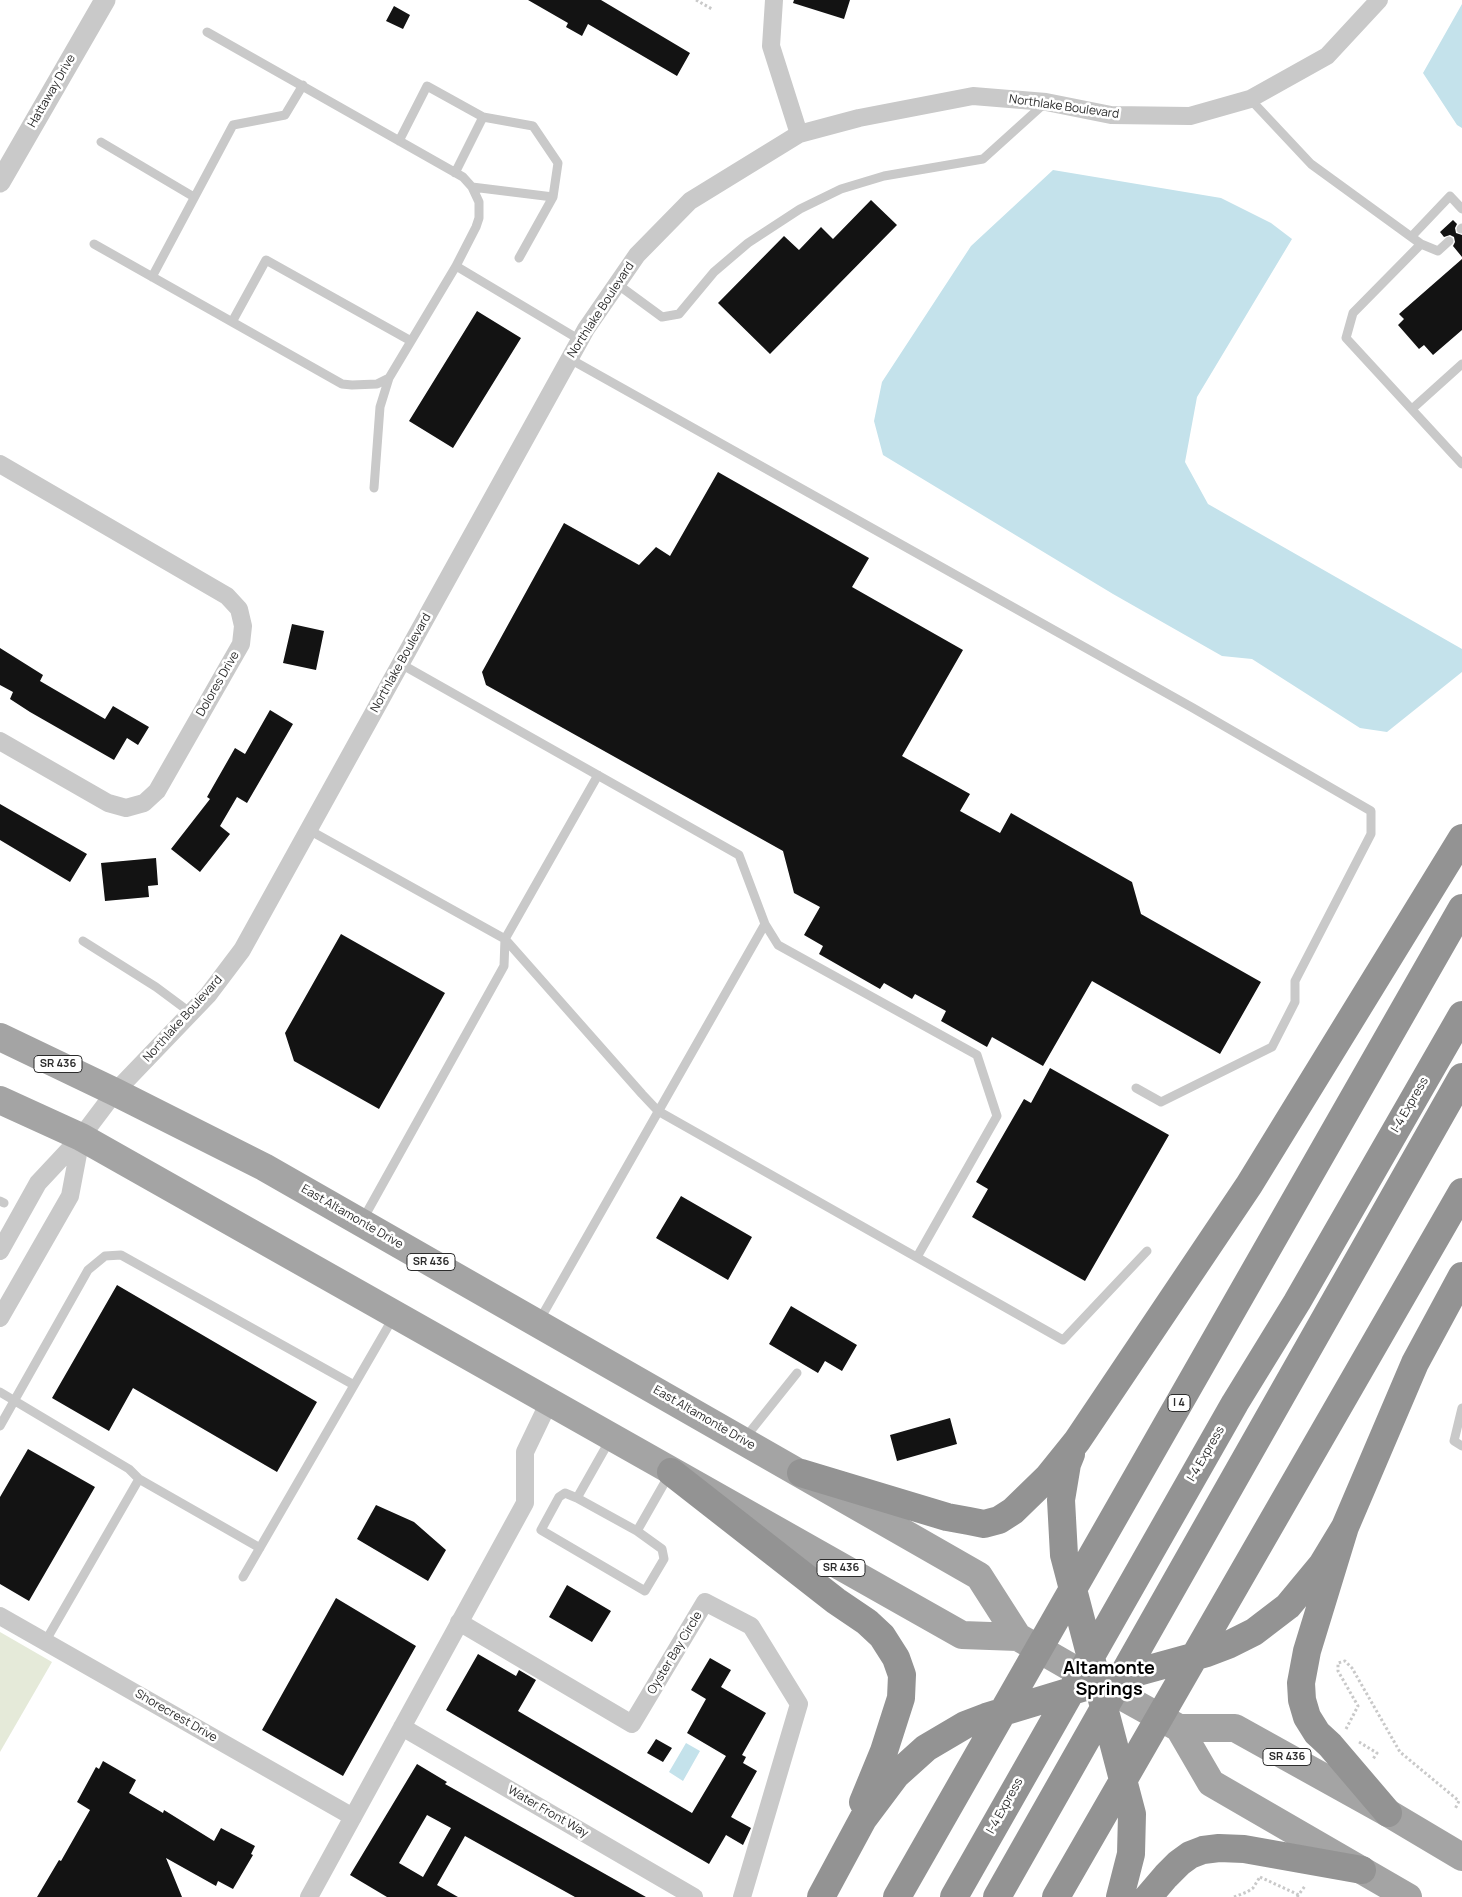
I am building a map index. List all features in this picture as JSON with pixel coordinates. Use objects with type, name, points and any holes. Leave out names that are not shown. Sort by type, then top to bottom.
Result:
[{"type":"highway","points":[[801,1473],[947,1517],[984,1524],[999,1520],[1013,1511],[1048,1477],[1077,1441],[1249,1185],[1462,838]]},
{"type":"highway","name":"I 4","points":[[897,1897],[1462,908]]},
{"type":"highway","name":"I-4 Express","points":[[954,1897],[1235,1403],[1297,1302],[1462,1014]]},
{"type":"highway","points":[[997,1897],[1462,1077]]},
{"type":"highway","points":[[1056,1897],[1462,1192]]},
{"type":"highway","points":[[1388,1813],[1330,1745],[1317,1733],[1307,1717],[1302,1700],[1302,1683],[1307,1651],[1345,1527],[1416,1363],[1462,1276]]},
{"type":"highway","points":[[1077,1441],[1067,1464],[1061,1500],[1064,1555],[1132,1814],[1131,1854],[1120,1897]]},
{"type":"highway","points":[[671,1472],[836,1601],[867,1622],[882,1636],[896,1658],[902,1675],[902,1698],[884,1751],[866,1792],[853,1837]]},
{"type":"highway","points":[[821,1897],[863,1819],[896,1775],[926,1748],[965,1725],[1098,1683],[1207,1654],[1254,1632],[1288,1606],[1322,1565],[1345,1527]]},
{"type":"highway","points":[[1148,1897],[1179,1863],[1203,1850],[1219,1848],[1244,1849],[1362,1870]]},
{"type":"main road","name":"East Altamonte Drive","points":[[0,1036],[264,1167],[801,1473]]},
{"type":"main road","name":"SR 436","points":[[0,1100],[81,1138],[962,1636],[1018,1637]]},
{"type":"main road","name":"SR 436","points":[[801,1473],[979,1576],[1018,1637],[1179,1728],[1235,1728],[1388,1813],[1462,1858]]},
{"type":"main road","points":[[1179,1728],[1211,1783],[1407,1897]]},
{"type":"street","name":"Hattaway Drive","points":[[0,182],[105,0]]},
{"type":"street","points":[[774,0],[771,46],[799,134]]},
{"type":"street","name":"Northlake Boulevard","points":[[0,1251],[38,1183],[81,1138],[116,1092],[208,995],[242,950],[580,340],[637,255],[690,201],[799,134],[859,118],[973,96],[1046,102],[1111,115],[1190,116],[1250,99],[1327,56],[1379,0]]},
{"type":"street","name":"Dolores Drive","points":[[0,464],[227,596],[239,609],[243,626],[242,644],[157,791],[144,803],[126,808],[108,803],[0,741]]},
{"type":"street","points":[[0,1318],[70,1196],[81,1138]]},
{"type":"street","points":[[312,1896],[353,1817],[525,1503],[525,1452],[548,1402]]},
{"type":"street","name":"Oyster Bay Circle","points":[[460,1622],[632,1724],[705,1602],[750,1626],[799,1704],[742,1897]]},
{"type":"street","name":"Shorecrest Drive","points":[[0,1616],[353,1817]]},
{"type":"street","name":"Water Front Way","points":[[402,1727],[694,1897]]},
{"type":"lane","points":[[207,32],[463,177],[472,187],[478,202],[476,227],[456,266],[389,378],[380,407],[374,488]]},
{"type":"lane","points":[[152,277],[233,125],[284,115],[302,85]]},
{"type":"lane","points":[[399,141],[427,86],[483,117],[533,126],[558,163],[553,197],[519,258]]},
{"type":"lane","points":[[1250,99],[1311,164],[1421,244],[1438,251],[1449,242]]},
{"type":"lane","points":[[617,284],[662,317],[679,314],[714,272],[748,243],[800,209],[841,189],[884,176],[983,159],[1046,102]]},
{"type":"lane","points":[[455,173],[483,117]]},
{"type":"lane","points":[[101,142],[194,198]]},
{"type":"lane","points":[[472,187],[553,197]]},
{"type":"lane","points":[[1412,236],[1450,196],[1462,209]]},
{"type":"lane","points":[[94,244],[342,384],[377,384],[389,378]]},
{"type":"lane","points":[[1421,244],[1353,313],[1346,338],[1462,464]]},
{"type":"lane","points":[[232,322],[266,260],[411,341]]},
{"type":"lane","points":[[456,266],[580,340]]},
{"type":"lane","points":[[570,359],[1193,708],[1371,811],[1371,834],[1295,981],[1295,1002],[1272,1047],[1161,1102],[1136,1088]]},
{"type":"lane","points":[[1412,409],[1462,364]]},
{"type":"lane","points":[[401,664],[739,855],[765,924],[778,945],[977,1055],[997,1116],[917,1257]]},
{"type":"lane","points":[[361,1222],[504,966],[505,939],[598,775]]},
{"type":"lane","points":[[309,830],[505,939],[658,1111],[1063,1340],[1147,1252]]},
{"type":"lane","points":[[538,1323],[765,924]]},
{"type":"lane","points":[[82,941],[156,987],[191,1013]]},
{"type":"lane","points":[[0,1426],[88,1270],[104,1256],[121,1255],[354,1385]]},
{"type":"lane","points":[[243,1577],[394,1315]]},
{"type":"lane","points":[[743,1440],[797,1373]]},
{"type":"lane","points":[[0,1392],[129,1469],[139,1479],[260,1548]]},
{"type":"lane","points":[[1462,1408],[1454,1441],[1462,1446]]},
{"type":"lane","points":[[577,1498],[611,1438]]},
{"type":"lane","points":[[637,1531],[671,1472]]},
{"type":"lane","points":[[46,1642],[139,1479]]},
{"type":"lane","points":[[565,1493],[577,1498],[637,1531],[662,1549],[664,1559],[645,1591],[541,1530],[559,1497],[565,1493]]},
{"type":"path","points":[[696,0],[712,9]]},
{"type":"path","points":[[1344,1734],[1358,1706],[1338,1671],[1338,1663],[1345,1661],[1352,1668],[1400,1752],[1459,1801],[1455,1809]]},
{"type":"path","points":[[1352,1738],[1377,1753],[1373,1759]]},
{"type":"path","points":[[1234,1897],[1252,1888],[1260,1876],[1298,1896],[1305,1886]]},
{"type":"green space","points":[[0,1632],[52,1662],[0,1752]]},
{"type":"water","points":[[1462,4],[1462,128],[1457,125],[1423,73]]},
{"type":"water","points":[[1053,170],[1221,198],[1271,223],[1292,239],[1197,397],[1185,462],[1208,504],[1462,649],[1462,672],[1387,732],[1360,728],[1252,659],[1222,656],[1113,594],[883,455],[874,421],[882,382],[971,246]]},
{"type":"water","points":[[686,1743],[700,1751],[683,1781],[669,1772]]},
{"type":"building","points":[[528,0],[601,0],[690,53],[677,76],[588,24],[582,36],[566,27],[568,23]]},
{"type":"building","points":[[794,0],[850,0],[844,19],[793,3]]},
{"type":"building","points":[[394,6],[410,15],[403,29],[386,21]]},
{"type":"building","points":[[871,200],[897,225],[770,354],[718,303],[784,236],[799,250],[821,227],[833,239]]},
{"type":"building","points":[[1453,220],[1457,224],[1455,228],[1456,233],[1462,235],[1462,257],[1453,246],[1455,242],[1454,237],[1450,235],[1444,237],[1440,232]]},
{"type":"building","points":[[1462,259],[1462,330],[1433,355],[1424,345],[1419,349],[1398,325],[1404,319],[1399,314]]},
{"type":"building","points":[[477,311],[521,338],[453,448],[409,421]]},
{"type":"building","points":[[718,472],[869,558],[852,587],[963,650],[902,756],[970,794],[960,811],[1000,833],[1011,813],[1132,882],[1141,914],[1261,982],[1220,1054],[1092,981],[1043,1066],[992,1037],[987,1047],[941,1021],[946,1011],[915,994],[912,999],[884,983],[880,989],[819,954],[823,946],[804,935],[820,907],[794,893],[783,851],[486,685],[482,672],[564,523],[639,565],[656,547],[670,556]]},
{"type":"building","points":[[292,624],[324,631],[316,670],[283,663]]},
{"type":"building","points":[[0,648],[43,675],[40,681],[105,719],[113,706],[149,727],[138,745],[127,738],[114,760],[10,699],[13,692],[0,685]]},
{"type":"building","points":[[270,710],[293,724],[247,803],[237,797],[220,826],[230,834],[200,872],[171,849],[210,799],[207,797],[235,748],[245,754]]},
{"type":"building","points":[[0,804],[87,854],[70,882],[0,840]]},
{"type":"building","points":[[156,858],[158,885],[148,886],[149,897],[105,901],[101,863]]},
{"type":"building","points":[[341,934],[445,993],[379,1109],[294,1061],[285,1033]]},
{"type":"building","points":[[1050,1068],[1169,1135],[1085,1281],[972,1217],[988,1189],[976,1182],[1024,1099],[1031,1103]]},
{"type":"building","points":[[681,1196],[752,1237],[728,1280],[656,1238]]},
{"type":"building","points":[[117,1285],[317,1402],[277,1472],[133,1388],[109,1431],[52,1398]]},
{"type":"building","points":[[791,1306],[857,1345],[842,1371],[825,1361],[818,1373],[769,1344]]},
{"type":"building","points":[[950,1418],[957,1444],[897,1461],[890,1435]]},
{"type":"building","points":[[28,1449],[95,1487],[29,1601],[0,1584],[0,1497]]},
{"type":"building","points":[[376,1505],[414,1522],[446,1550],[428,1581],[357,1539]]},
{"type":"building","points":[[567,1585],[611,1611],[592,1642],[549,1617]]},
{"type":"building","points":[[336,1598],[416,1646],[343,1776],[262,1730]]},
{"type":"building","points":[[478,1654],[516,1676],[519,1670],[536,1680],[518,1711],[692,1813],[726,1756],[687,1733],[706,1699],[691,1690],[710,1658],[731,1670],[721,1687],[766,1713],[742,1755],[746,1757],[743,1763],[757,1771],[731,1817],[751,1828],[743,1845],[726,1835],[709,1864],[446,1710]]},
{"type":"building","points":[[656,1739],[672,1748],[663,1762],[647,1753]]},
{"type":"building","points":[[103,1761],[136,1780],[129,1793],[163,1813],[164,1810],[214,1841],[221,1828],[255,1846],[251,1854],[253,1855],[233,1889],[218,1881],[216,1886],[166,1858],[182,1897],[37,1897],[59,1860],[61,1861],[90,1810],[77,1802],[96,1767],[99,1769]]},
{"type":"building","points":[[417,1764],[447,1782],[445,1784],[646,1897],[575,1897],[465,1836],[437,1885],[458,1897],[387,1897],[350,1875]],"holes":[[[427,1815],[451,1828],[423,1877],[399,1863]]]},
{"type":"district","name":"Altamonte Springs","points":[[1109,1679]]}]
